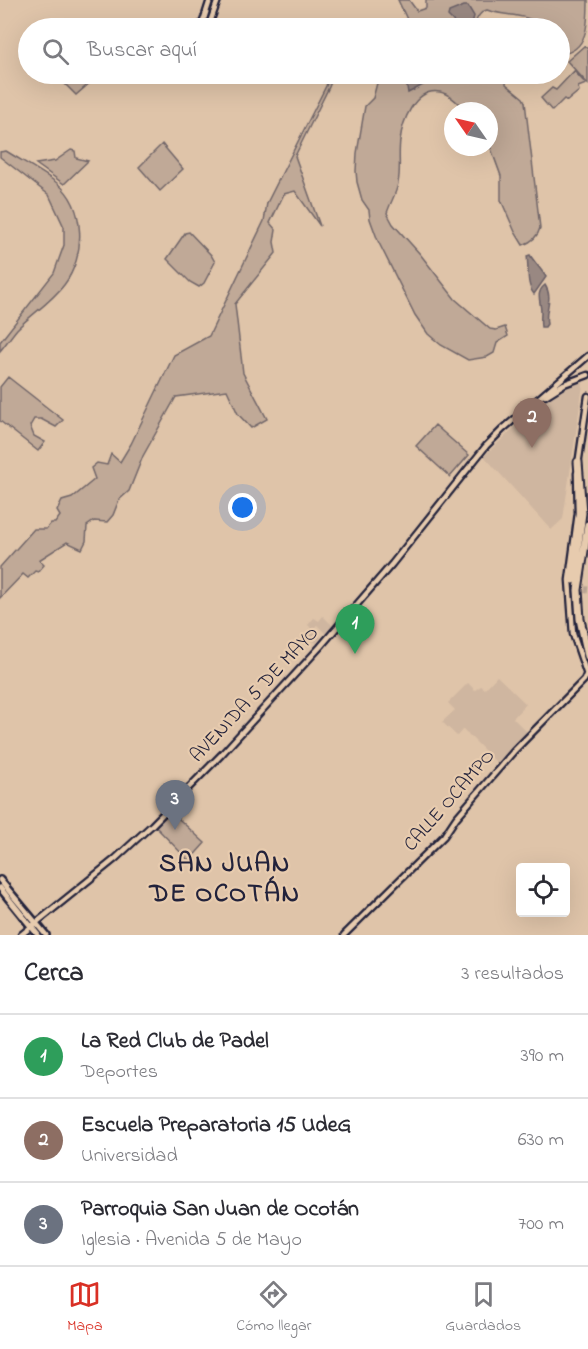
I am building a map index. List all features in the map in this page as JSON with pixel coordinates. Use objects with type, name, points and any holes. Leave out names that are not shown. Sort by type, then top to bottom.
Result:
[{"type":"highway","points":[[573,580],[582,513],[578,462]]},
{"type":"highway","points":[[588,525],[578,590],[580,619],[588,656]]},
{"type":"main road","points":[[204,18],[210,0]]},
{"type":"main road","points":[[212,18],[219,0]]},
{"type":"main road","name":"AVENIDA 5 DE MAYO","points":[[21,935],[115,859],[221,755],[392,564],[481,452],[503,429],[588,356]]},
{"type":"main road","name":"AVENIDA 5 DE MAYO","points":[[476,458],[546,395],[564,384],[588,375]]},
{"type":"main road","points":[[587,675],[573,634],[569,580],[578,513],[576,479],[588,396]]},
{"type":"main road","name":"CALLE OCAMPO","points":[[344,935],[444,836],[456,818],[514,751],[587,675]]},
{"type":"main road","points":[[578,685],[588,683]]},
{"type":"main road","points":[[0,880],[33,924],[38,935]]},
{"type":"main road","points":[[0,888],[46,935]]},
{"type":"shaded area","points":[[398,0],[409,0],[417,11],[426,8],[426,0],[588,0],[587,27],[581,42],[570,51],[570,18],[526,18],[487,10],[478,18],[406,18]]},
{"type":"shaded area","points":[[468,6],[474,16],[474,18],[450,18],[449,12]]},
{"type":"shaded area","points":[[584,46],[588,49],[588,84],[570,64],[570,58]]},
{"type":"shaded area","points":[[574,71],[586,84],[578,87],[579,91],[567,101],[564,99],[552,111],[541,98],[552,88],[556,90],[562,84],[570,84],[570,75]]},
{"type":"shaded area","points":[[65,84],[89,84],[76,95]]},
{"type":"shaded area","points":[[330,84],[295,156],[320,226],[295,191],[284,194],[270,223],[276,230],[274,242],[276,253],[235,304],[243,373],[267,419],[251,428],[238,414],[227,390],[176,397],[143,456],[129,491],[119,500],[113,515],[107,522],[94,521],[87,526],[86,541],[82,549],[67,542],[39,560],[44,565],[38,572],[35,571],[28,578],[23,574],[0,598],[0,567],[34,529],[46,529],[51,523],[55,523],[60,516],[57,511],[62,501],[72,498],[95,479],[91,468],[97,463],[107,465],[111,454],[120,462],[174,355],[209,336],[264,221],[267,203],[326,86]]},
{"type":"shaded area","points":[[377,84],[506,84],[525,102],[540,228],[538,234],[531,240],[523,245],[501,200],[501,176],[494,156],[498,156],[498,102],[457,102],[440,92],[431,92],[417,100],[404,125],[400,141],[398,183],[387,213],[393,224],[455,299],[490,329],[505,327],[508,336],[497,343],[494,353],[487,357],[468,360],[441,345],[428,334],[415,315],[378,241],[369,210],[362,200],[357,182],[357,153],[365,106],[373,98]]},
{"type":"shaded area","points":[[407,84],[425,84],[408,93]]},
{"type":"shaded area","points":[[162,144],[183,169],[160,191],[139,167]]},
{"type":"shaded area","points":[[71,150],[75,151],[76,158],[88,161],[64,184],[36,164],[55,161]]},
{"type":"shaded area","points":[[6,151],[57,183],[67,193],[78,218],[80,232],[76,260],[64,285],[17,329],[0,351],[0,342],[54,273],[64,245],[64,227],[49,195],[0,157],[0,152]]},
{"type":"shaded area","points":[[189,232],[215,262],[204,283],[199,287],[190,282],[167,259],[185,233]]},
{"type":"shaded area","points":[[530,255],[546,277],[534,294],[528,276],[527,256]]},
{"type":"shaded area","points":[[545,285],[549,295],[547,324],[541,327],[539,294]]},
{"type":"shaded area","points":[[8,377],[63,420],[56,427],[41,419],[34,419],[30,426],[34,436],[45,442],[38,451],[0,421],[0,387]]},
{"type":"shaded area","points":[[584,378],[563,519],[551,530],[484,456],[546,398]]},
{"type":"shaded area","points":[[435,425],[469,455],[450,477],[416,446]]},
{"type":"shaded area","points":[[323,616],[334,627],[327,635],[317,625],[313,629],[321,637],[316,643],[306,633],[311,628],[308,625],[314,618],[319,621]]},
{"type":"shaded area","points":[[497,676],[526,704],[513,718],[528,733],[499,760],[498,764],[463,729],[457,736],[442,722],[455,710],[448,703],[468,683],[475,690],[481,686],[485,689]]},
{"type":"shaded area","points":[[169,810],[205,843],[189,861],[154,825]]},
{"type":"tunnel","points":[[576,585],[580,589],[588,590]]},
{"type":"place","name":"Escuela Preparatoria 15 UdeG","points":[[532,448]]},
{"type":"place","name":"La Red Club de Padel","points":[[355,654]]},
{"type":"place","name":"Parroquia San Juan de Ocotán","points":[[175,830]]},
{"type":"district","name":"SAN JUAN DE OCOTÁN","points":[[225,880]]}]
